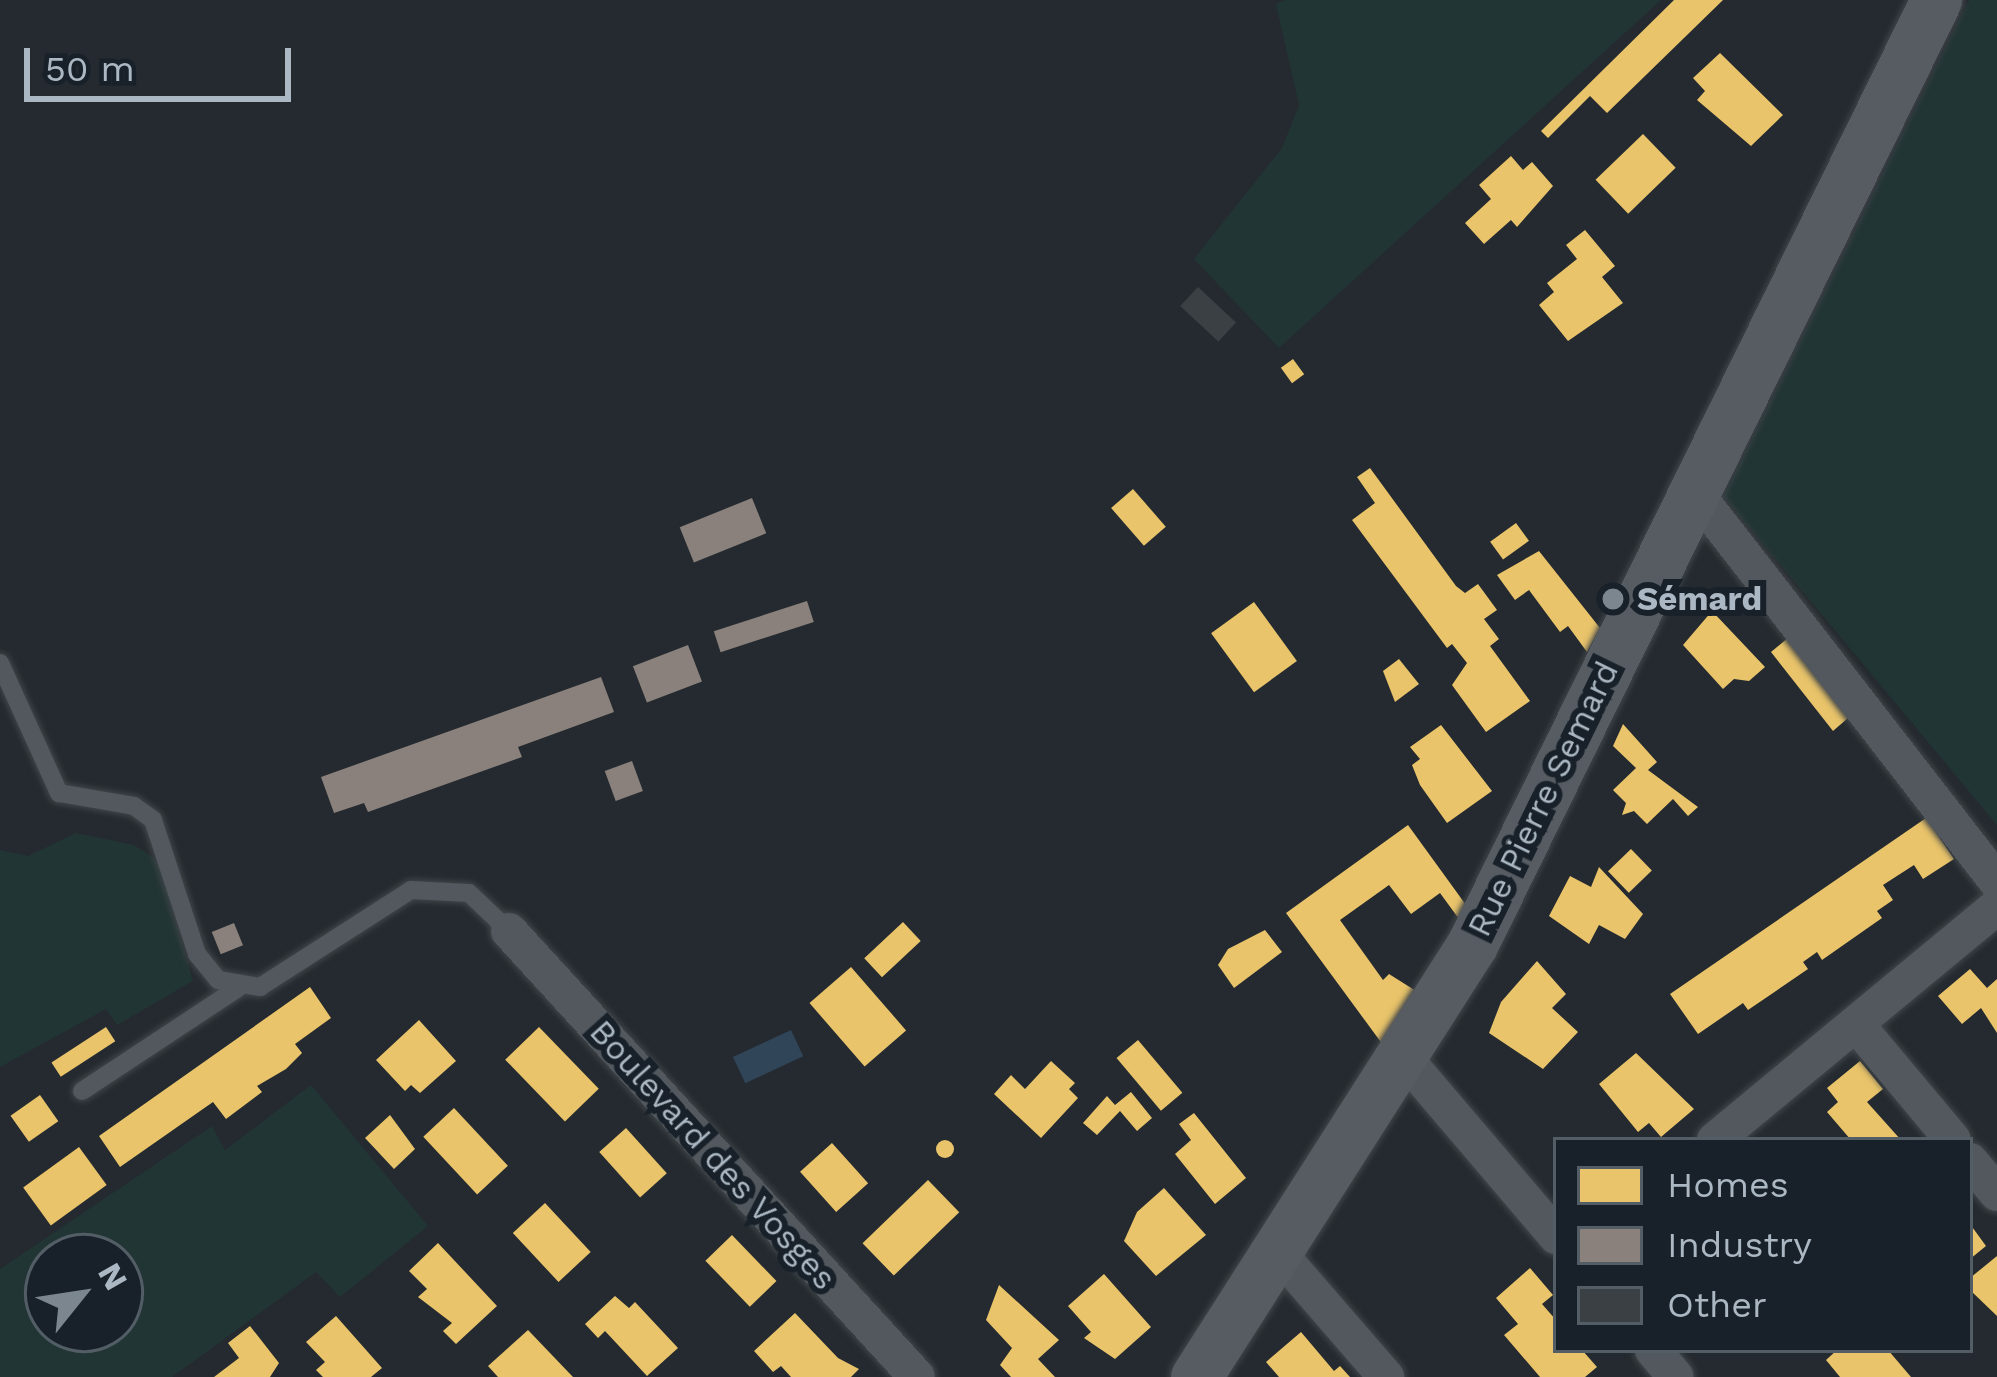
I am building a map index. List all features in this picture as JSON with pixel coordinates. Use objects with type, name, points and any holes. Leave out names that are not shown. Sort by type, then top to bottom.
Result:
[{"type":"main road","name":"Rue Pierre Semard","points":[[1196,1377],[1473,943],[1936,0]]},
{"type":"street","points":[[1694,491],[1997,882]]},
{"type":"street","points":[[1719,1137],[1997,908]]},
{"type":"street","name":"Boulevard des Vosges","points":[[509,932],[917,1377]]},
{"type":"street","points":[[1856,1024],[1950,1137]]},
{"type":"street","points":[[1402,1055],[1553,1232]]},
{"type":"street","points":[[1973,1165],[1997,1193]]},
{"type":"street","points":[[1277,1251],[1386,1377]]},
{"type":"street","points":[[1656,1353],[1676,1377]]},
{"type":"lane","points":[[0,663],[58,793],[134,806],[154,820],[197,954],[218,980],[238,988],[260,987],[411,890],[469,893],[509,932]]},
{"type":"lane","points":[[82,1090],[238,988]]},
{"type":"green space","points":[[1285,0],[1661,0],[1279,348],[1194,259],[1282,148],[1299,105],[1276,4]]},
{"type":"green space","points":[[1969,0],[1997,0],[1997,825],[1723,496]]},
{"type":"green space","points":[[76,833],[134,845],[159,861],[193,981],[117,1025],[106,1009],[0,1067],[0,850],[28,856]]},
{"type":"green space","points":[[311,1085],[428,1226],[340,1297],[316,1272],[172,1377],[0,1377],[0,1269],[24,1253],[24,1353],[144,1353],[144,1233],[53,1233],[212,1126],[225,1150]]},
{"type":"water","points":[[791,1030],[803,1056],[745,1083],[733,1057]]},
{"type":"building: Homes","points":[[1674,0],[1723,0],[1607,113],[1590,96],[1548,138],[1541,131]]},
{"type":"building: Homes","points":[[1720,53],[1783,115],[1751,146],[1697,100],[1705,91],[1693,78]]},
{"type":"building: Homes","points":[[1643,134],[1676,168],[1628,214],[1596,180]]},
{"type":"building: Homes","points":[[1511,156],[1523,170],[1532,162],[1553,186],[1517,227],[1511,220],[1484,244],[1465,223],[1491,199],[1479,185]]},
{"type":"building: Homes","points":[[1585,230],[1615,266],[1602,277],[1623,303],[1568,341],[1539,305],[1554,292],[1547,283],[1577,259],[1566,245]]},
{"type":"building: Homes","points":[[1293,359],[1304,374],[1292,383],[1281,368]]},
{"type":"building: Homes","points":[[1370,468],[1456,586],[1465,593],[1478,584],[1497,610],[1484,619],[1499,639],[1490,646],[1530,701],[1486,732],[1452,685],[1467,663],[1452,644],[1447,648],[1352,520],[1375,503],[1357,477]]},
{"type":"building: Homes","points":[[1133,489],[1166,527],[1144,546],[1111,508]]},
{"type":"building: Homes","points":[[1516,523],[1529,541],[1503,560],[1490,542]]},
{"type":"building: Homes","points":[[1539,551],[1600,628],[1587,652],[1568,626],[1560,632],[1529,590],[1515,600],[1497,575]]},
{"type":"building: Homes","points":[[1254,602],[1297,661],[1254,692],[1211,633]]},
{"type":"building: Homes","points":[[1712,611],[1765,667],[1749,681],[1734,679],[1723,689],[1683,645]]},
{"type":"building: Homes","points":[[1789,637],[1848,718],[1833,731],[1771,652]]},
{"type":"building: Homes","points":[[1399,659],[1419,684],[1395,702],[1383,671]]},
{"type":"building: Homes","points":[[1623,724],[1657,762],[1648,770],[1698,807],[1688,816],[1673,799],[1647,824],[1634,811],[1622,815],[1626,803],[1613,790],[1636,768],[1613,746]]},
{"type":"building: Homes","points":[[1441,725],[1492,791],[1447,823],[1420,785],[1412,765],[1420,759],[1410,747]]},
{"type":"building: Homes","points":[[1926,818],[1954,859],[1923,879],[1914,865],[1883,885],[1893,900],[1877,911],[1882,918],[1822,960],[1817,952],[1803,962],[1808,969],[1748,1010],[1743,1003],[1698,1034],[1670,994]]},
{"type":"building: Homes","points":[[1408,825],[1466,905],[1459,919],[1440,893],[1411,914],[1389,885],[1340,920],[1383,980],[1389,974],[1416,991],[1383,1045],[1286,913]]},
{"type":"building: Homes","points":[[1631,849],[1652,871],[1629,893],[1608,871]]},
{"type":"building: Homes","points":[[1599,867],[1643,914],[1625,939],[1599,925],[1589,944],[1549,916],[1570,876],[1591,887]]},
{"type":"building: Homes","points":[[903,922],[921,941],[882,977],[864,958]]},
{"type":"building: Homes","points":[[1265,930],[1282,952],[1234,988],[1218,965],[1228,949]]},
{"type":"building: Homes","points":[[1537,961],[1566,994],[1552,1008],[1578,1032],[1543,1069],[1489,1033],[1501,1002]]},
{"type":"building: Homes","points":[[851,967],[906,1030],[865,1066],[809,1003]]},
{"type":"building: Homes","points":[[1970,969],[1987,988],[1997,979],[1997,1033],[1981,1008],[1962,1024],[1938,996]]},
{"type":"building: Homes","points":[[310,987],[331,1018],[295,1044],[302,1053],[257,1086],[262,1092],[226,1119],[213,1102],[120,1167],[99,1136]]},
{"type":"building: Homes","points":[[419,1020],[456,1061],[420,1093],[411,1085],[405,1091],[376,1060]]},
{"type":"building: Homes","points":[[106,1027],[115,1041],[61,1077],[51,1062]]},
{"type":"building: Homes","points":[[539,1027],[599,1089],[565,1122],[505,1060]]},
{"type":"building: Homes","points":[[1138,1040],[1182,1093],[1161,1111],[1117,1058]]},
{"type":"building: Homes","points":[[1636,1053],[1694,1109],[1661,1137],[1649,1123],[1638,1132],[1599,1084]]},
{"type":"building: Homes","points":[[1051,1061],[1075,1083],[1069,1089],[1078,1098],[1041,1138],[994,1094],[1011,1075],[1025,1089]]},
{"type":"building: Homes","points":[[1860,1061],[1883,1089],[1867,1102],[1898,1137],[1848,1137],[1827,1112],[1838,1102],[1827,1088]]},
{"type":"building: Homes","points":[[1131,1092],[1152,1118],[1137,1131],[1120,1111],[1097,1135],[1083,1123],[1107,1096],[1115,1105]]},
{"type":"building: Homes","points":[[40,1095],[58,1121],[29,1142],[11,1116]]},
{"type":"building: Homes","points":[[454,1108],[508,1166],[477,1194],[423,1137]]},
{"type":"building: Homes","points":[[1194,1113],[1246,1178],[1215,1204],[1175,1154],[1191,1140],[1179,1124]]},
{"type":"building: Homes","points":[[390,1115],[415,1149],[394,1169],[365,1138]]},
{"type":"building: Homes","points":[[626,1128],[667,1173],[640,1197],[599,1152]]},
{"type":"building: Homes","points":[[945,1140],[954,1149],[945,1158],[936,1149]]},
{"type":"building: Homes","points":[[832,1143],[868,1183],[836,1212],[800,1172]]},
{"type":"building: Homes","points":[[79,1147],[107,1185],[51,1226],[23,1188]]},
{"type":"building: Homes","points":[[928,1180],[959,1212],[894,1276],[863,1243]]},
{"type":"building: Homes","points":[[1164,1188],[1206,1235],[1156,1276],[1124,1241],[1137,1212]]},
{"type":"building: Homes","points":[[545,1203],[591,1252],[559,1282],[513,1233]]},
{"type":"building: Homes","points":[[1973,1228],[1986,1246],[1973,1257]]},
{"type":"building: Homes","points":[[732,1235],[776,1281],[750,1307],[705,1261]]},
{"type":"building: Homes","points":[[438,1243],[497,1306],[456,1344],[443,1331],[452,1323],[418,1297],[427,1289],[409,1271]]},
{"type":"building: Homes","points":[[1997,1256],[1997,1316],[1973,1293],[1973,1276]]},
{"type":"building: Homes","points":[[1530,1268],[1553,1295],[1542,1304],[1553,1317],[1553,1353],[1585,1353],[1597,1367],[1585,1377],[1540,1377],[1504,1335],[1518,1324],[1496,1298]]},
{"type":"building: Homes","points":[[1104,1274],[1151,1327],[1115,1359],[1084,1338],[1091,1332],[1068,1306]]},
{"type":"building: Homes","points":[[999,1285],[1059,1340],[1038,1359],[1055,1377],[1011,1377],[1000,1365],[1012,1348],[986,1320]]},
{"type":"building: Homes","points":[[615,1296],[629,1308],[635,1302],[678,1348],[647,1376],[605,1331],[598,1338],[585,1324]]},
{"type":"building: Homes","points":[[795,1313],[838,1358],[859,1369],[851,1377],[791,1377],[781,1366],[773,1372],[754,1351]]},
{"type":"building: Homes","points":[[336,1316],[382,1368],[371,1377],[323,1377],[316,1370],[325,1362],[306,1342]]},
{"type":"building: Homes","points":[[250,1326],[279,1363],[270,1377],[214,1377],[239,1358],[228,1343]]},
{"type":"building: Homes","points":[[528,1330],[573,1377],[498,1377],[488,1366]]},
{"type":"building: Homes","points":[[1301,1332],[1334,1371],[1340,1366],[1350,1377],[1279,1377],[1266,1362]]},
{"type":"building: Homes","points":[[1834,1353],[1891,1353],[1911,1377],[1840,1377],[1826,1360]]},
{"type":"building: Industry","points":[[752,498],[766,533],[694,562],[680,527]]},
{"type":"building: Industry","points":[[807,601],[814,622],[721,652],[714,631]]},
{"type":"building: Industry","points":[[688,645],[702,681],[647,703],[633,666]]},
{"type":"building: Industry","points":[[601,677],[614,712],[518,747],[522,757],[368,812],[364,803],[334,813],[321,777]]},
{"type":"building: Industry","points":[[632,761],[643,791],[616,801],[605,771]]},
{"type":"building: Industry","points":[[234,923],[243,945],[221,954],[212,932]]},
{"type":"building: Other","points":[[1198,287],[1236,322],[1218,341],[1180,306]]},
{"type":"place","name":"Sémard","points":[[1613,599]]}]
